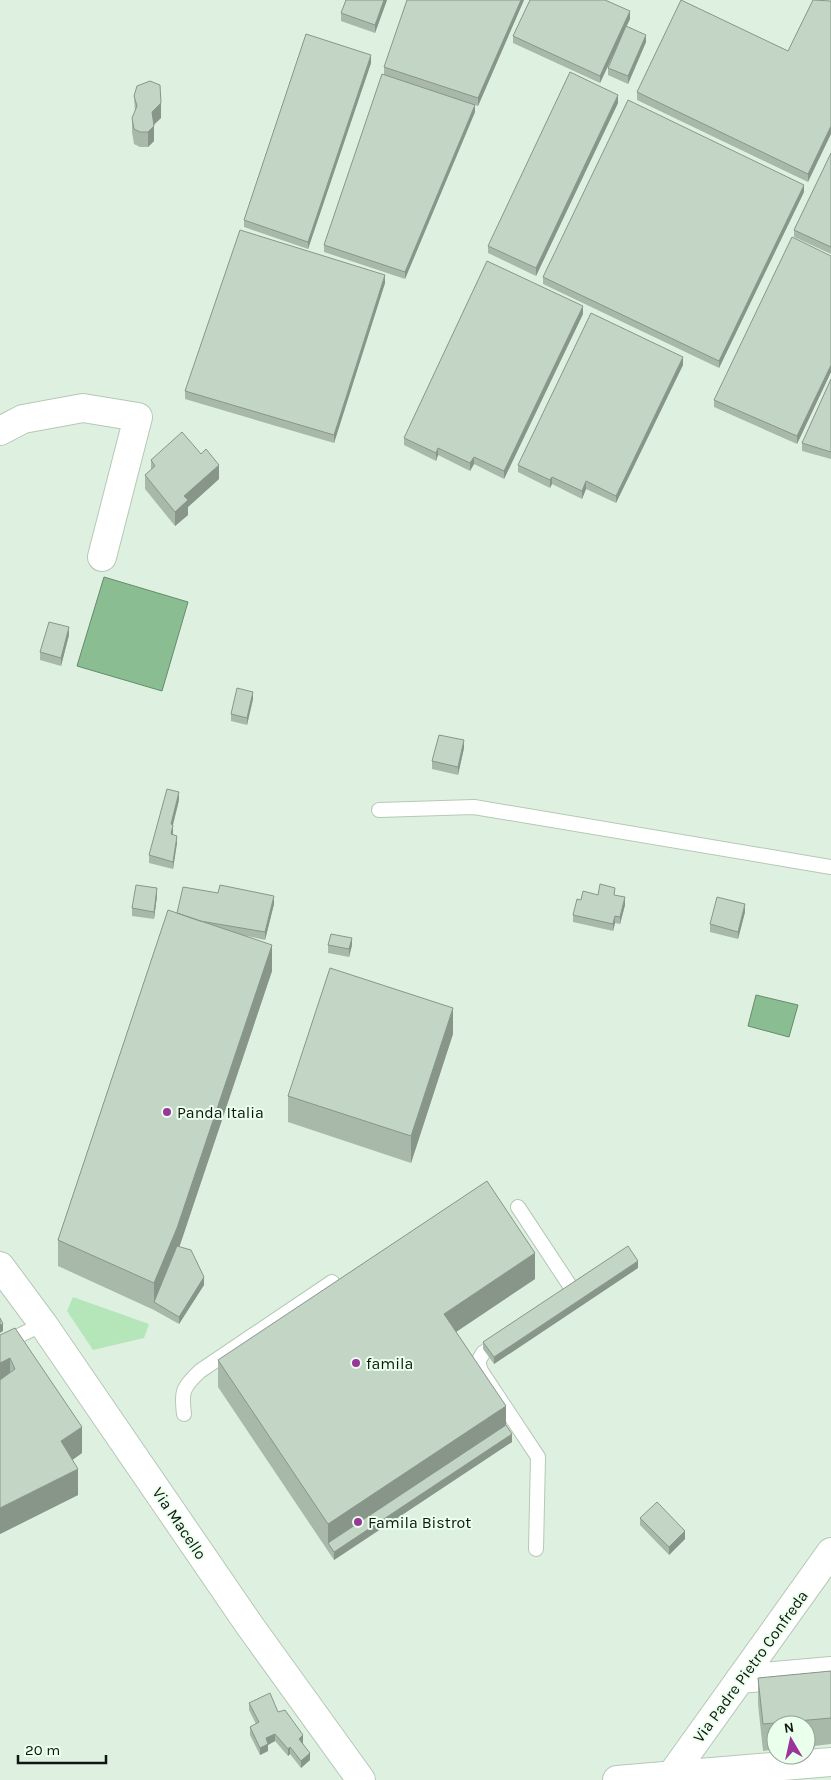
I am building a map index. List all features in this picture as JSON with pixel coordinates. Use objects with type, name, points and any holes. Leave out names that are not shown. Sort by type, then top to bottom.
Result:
[{"type":"street","points":[[0,431],[23,419],[84,408],[138,417],[102,557]]},
{"type":"street","name":"Via Macello","points":[[0,1266],[43,1324],[250,1626],[361,1780]]},
{"type":"street","name":"Via Padre Pietro Confreda","points":[[669,1777],[831,1552]]},
{"type":"street","points":[[740,1678],[831,1671]]},
{"type":"street","points":[[617,1780],[831,1762]]},
{"type":"lane","points":[[379,810],[474,807],[831,867]]},
{"type":"lane","points":[[518,1207],[574,1292],[557,1303]]},
{"type":"lane","points":[[184,1414],[182,1397],[185,1386],[200,1371],[332,1282]]},
{"type":"lane","points":[[0,1345],[43,1324]]},
{"type":"lane","points":[[516,1331],[483,1353],[478,1362],[481,1371],[538,1457],[536,1549]]},
{"type":"shaded area","points":[[104,577],[188,602],[162,691],[77,666]]},
{"type":"shaded area","points":[[756,995],[798,1005],[789,1037],[748,1026]]},
{"type":"shaded area","points":[[73,1297],[149,1324],[144,1338],[93,1350],[67,1311]]},
{"type":"building","points":[[346,0],[384,0],[375,25],[341,13]]},
{"type":"building","points":[[407,0],[521,0],[478,98],[384,67]]},
{"type":"building","points":[[530,0],[605,0],[630,11],[600,76],[513,36]]},
{"type":"building","points":[[681,0],[788,51],[813,0],[831,1],[831,126],[808,174],[637,92]]},
{"type":"building","points":[[626,26],[646,35],[628,76],[608,68]]},
{"type":"building","points":[[306,34],[371,55],[308,242],[244,220]]},
{"type":"building","points":[[570,72],[618,95],[536,268],[488,246]]},
{"type":"building","points":[[382,74],[475,105],[405,272],[324,245]]},
{"type":"building","points":[[150,81],[160,85],[161,103],[152,112],[154,126],[148,132],[140,132],[134,129],[132,118],[137,106],[134,96],[137,86]]},
{"type":"building","points":[[628,100],[804,185],[719,361],[543,277]]},
{"type":"building","points":[[831,153],[831,247],[794,230]]},
{"type":"building","points":[[240,230],[385,275],[334,435],[185,391]]},
{"type":"building","points":[[792,237],[831,256],[831,365],[797,436],[714,400]]},
{"type":"building","points":[[487,261],[583,306],[504,471],[474,457],[470,463],[438,448],[436,453],[404,438]]},
{"type":"building","points":[[591,313],[683,357],[616,496],[586,481],[582,491],[552,477],[550,480],[518,465]]},
{"type":"building","points":[[831,379],[831,452],[802,443]]},
{"type":"building","points":[[182,432],[201,454],[206,449],[219,465],[184,496],[188,500],[175,512],[145,475],[155,466],[151,460]]},
{"type":"building","points":[[49,622],[69,627],[61,658],[40,652]]},
{"type":"building","points":[[237,688],[253,692],[247,718],[231,714]]},
{"type":"building","points":[[439,735],[464,740],[458,767],[432,761]]},
{"type":"building","points":[[167,789],[179,792],[171,824],[173,825],[171,834],[177,836],[173,862],[149,855]]},
{"type":"building","points":[[600,884],[615,888],[614,895],[625,897],[620,917],[615,916],[613,924],[573,915],[577,899],[581,900],[583,891],[598,895]]},
{"type":"building","points":[[136,885],[157,888],[154,912],[132,908]]},
{"type":"building","points":[[220,885],[274,896],[265,932],[200,921],[177,913],[183,887],[218,893]]},
{"type":"building","points":[[717,897],[745,904],[738,932],[710,924]]},
{"type":"building","name":"Panda Italia","points":[[168,910],[272,945],[177,1228],[154,1283],[58,1240]]},
{"type":"building","points":[[331,934],[352,938],[349,949],[328,945]]},
{"type":"building","points":[[330,968],[453,1008],[411,1136],[288,1096]]},
{"type":"building","name":"famila","points":[[487,1181],[535,1253],[444,1314],[506,1406],[328,1524],[218,1360]]},
{"type":"building","points":[[177,1246],[191,1250],[204,1277],[179,1317],[154,1302]]},
{"type":"building","points":[[628,1246],[638,1261],[494,1357],[483,1342]]},
{"type":"building","points":[[15,1328],[82,1427],[61,1441],[78,1469],[0,1508],[0,1380],[15,1369],[10,1358],[0,1363],[0,1335]]},
{"type":"building","points":[[506,1425],[512,1434],[334,1552],[328,1543]]},
{"type":"building","points":[[657,1502],[685,1531],[669,1547],[640,1518]]},
{"type":"building","points":[[831,1671],[831,1718],[816,1719],[816,1715],[766,1715],[766,1724],[763,1724],[758,1678]]},
{"type":"building","points":[[270,1693],[278,1712],[285,1710],[303,1735],[299,1739],[310,1753],[301,1761],[290,1747],[288,1749],[275,1734],[266,1738],[268,1744],[260,1748],[250,1727],[259,1722],[249,1703]]},
{"type":"place","name":"Panda Italia","points":[[167,1112]]},
{"type":"place","name":"famila","points":[[356,1363]]},
{"type":"place","name":"Famila Bistrot","points":[[358,1522]]}]
